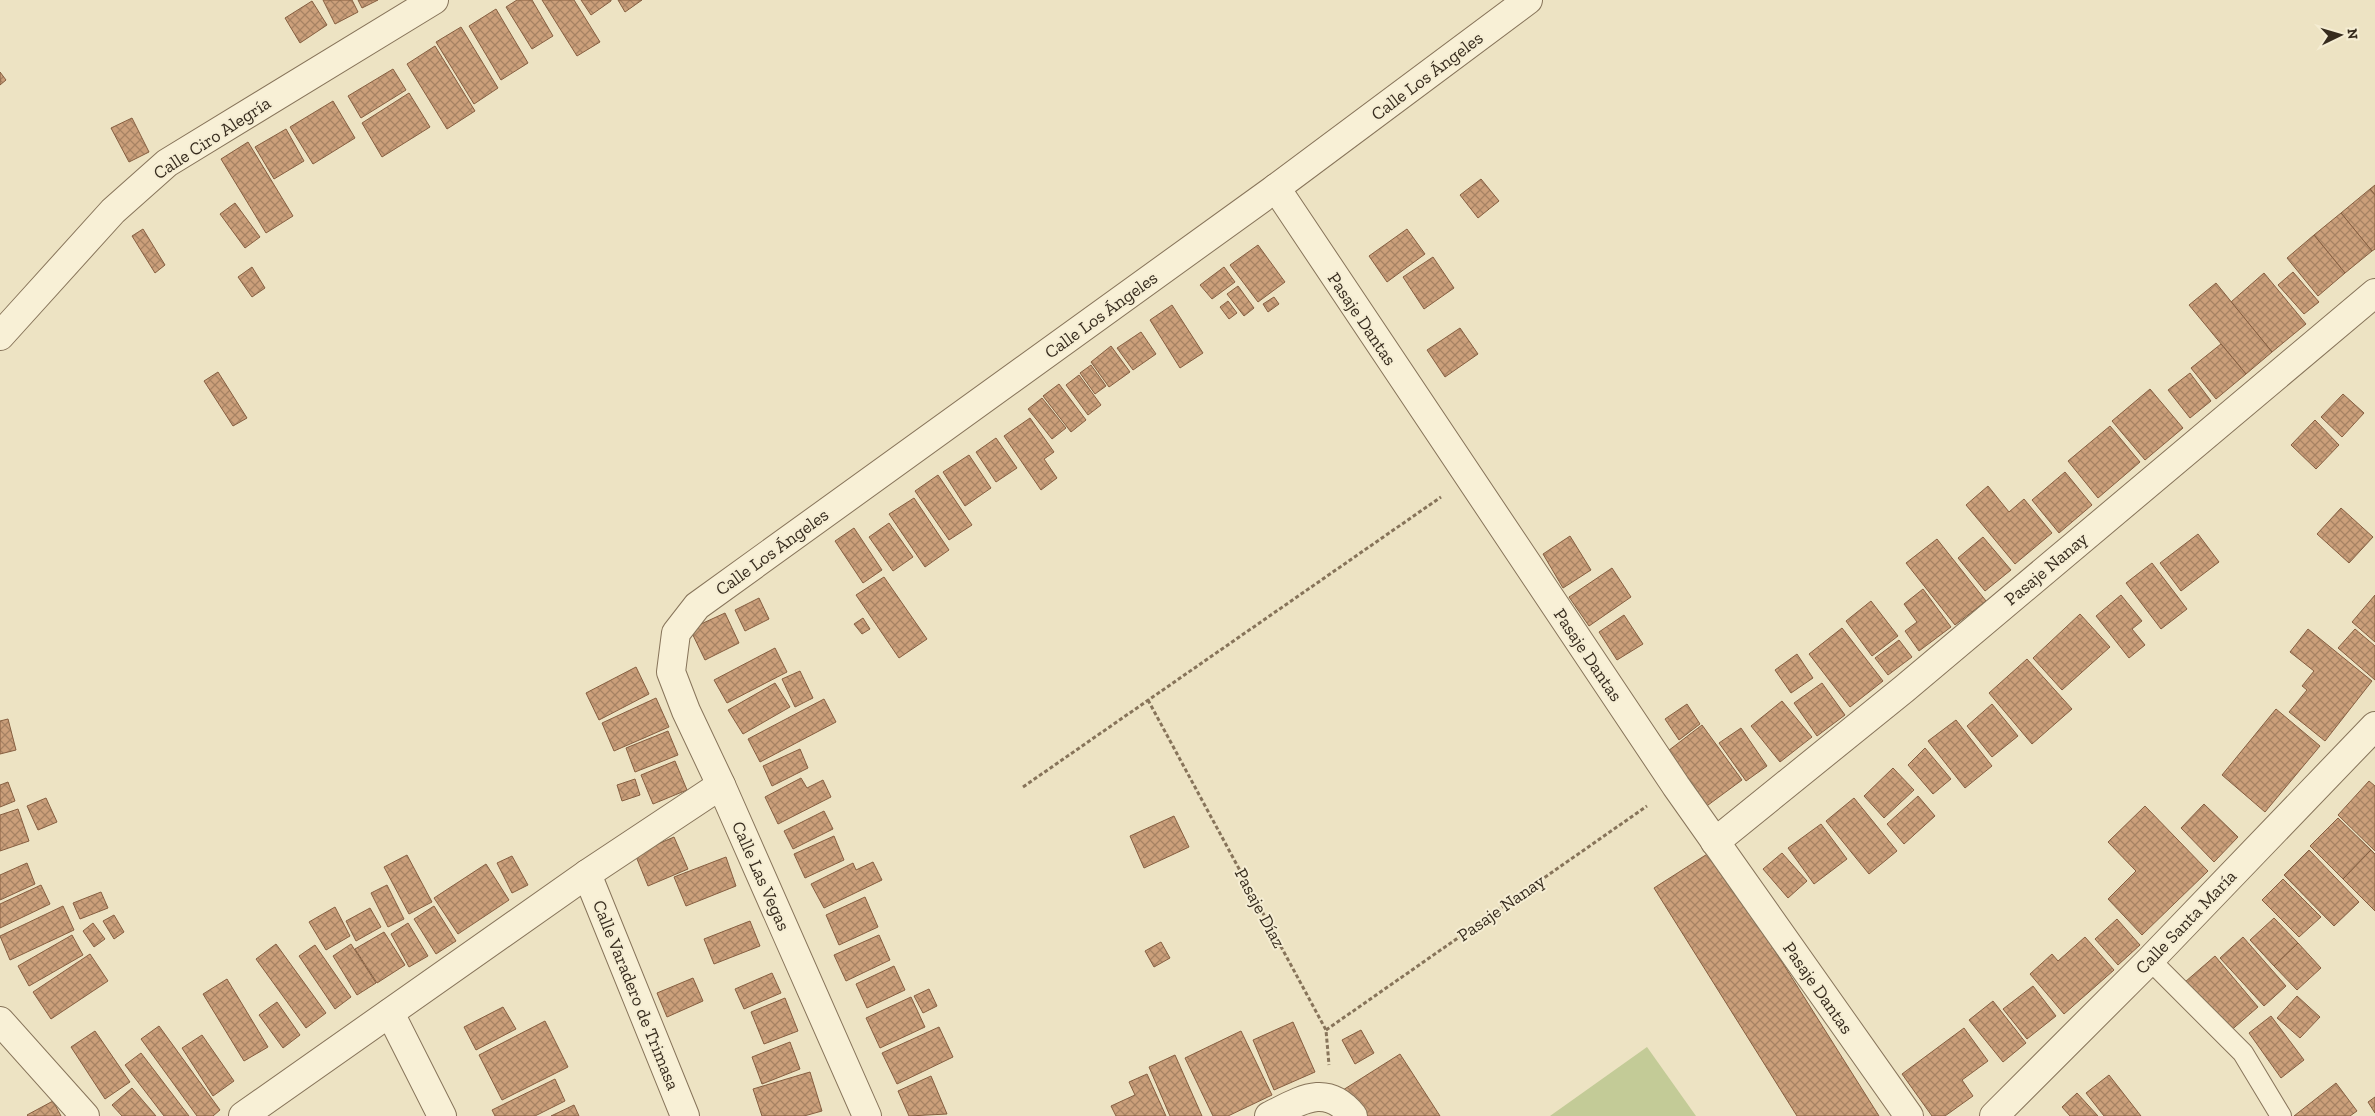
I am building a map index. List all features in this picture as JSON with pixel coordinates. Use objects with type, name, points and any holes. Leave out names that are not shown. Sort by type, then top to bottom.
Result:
[{"type":"street","name":"Calle Ciro Alegría","points":[[0,336],[113,211],[167,164],[434,0]]},
{"type":"street","name":"Calle Los Ángeles","points":[[676,633],[697,606],[1276,188],[1528,0]]},
{"type":"street","name":"Pasaje Dantas","points":[[1276,188],[1468,478],[1714,842],[1908,1116]]},
{"type":"street","name":"Pasaje Nanay","points":[[1714,842],[1912,683],[2375,294]]},
{"type":"street","name":"Calle Las Vegas","points":[[676,633],[671,672],[686,711],[721,785],[867,1116]]},
{"type":"street","name":"Calle Santa María","points":[[1994,1116],[2150,960],[2375,726]]},
{"type":"street","points":[[243,1116],[587,874],[721,785]]},
{"type":"street","name":"Calle Varadero de Trimasa","points":[[587,874],[685,1116]]},
{"type":"street","points":[[390,1013],[442,1116]]},
{"type":"street","points":[[0,1020],[85,1116]]},
{"type":"street","points":[[1269,1116],[1318,1095],[1331,1098],[1353,1116]]},
{"type":"lane","points":[[2150,960],[2243,1053],[2281,1116]]},
{"type":"path","points":[[1023,787],[1468,478]]},
{"type":"path","name":"Pasaje Díaz","points":[[1148,700],[1326,1030],[1331,1098]]},
{"type":"path","name":"Pasaje Nanay","points":[[1326,1030],[1676,786]]},
{"type":"green space","points":[[1647,1047],[1696,1116],[1550,1116]]},
{"type":"building","points":[[323,0],[352,0],[358,12],[335,24]]},
{"type":"building","points":[[358,0],[378,0],[362,8]]},
{"type":"building","points":[[517,0],[532,0],[553,36],[532,49],[506,7]]},
{"type":"building","points":[[542,0],[574,0],[600,42],[577,56]]},
{"type":"building","points":[[581,0],[611,0],[611,1],[591,15]]},
{"type":"building","points":[[618,0],[642,0],[625,12]]},
{"type":"building","points":[[312,1],[327,25],[300,43],[285,18]]},
{"type":"building","points":[[496,9],[528,63],[501,80],[469,26]]},
{"type":"building","points":[[461,27],[498,88],[474,104],[436,42]]},
{"type":"building","points":[[435,46],[475,111],[447,129],[407,64]]},
{"type":"building","points":[[393,69],[406,90],[361,118],[348,96]]},
{"type":"building","points":[[0,72],[6,80],[0,85]]},
{"type":"building","points":[[409,93],[430,127],[382,157],[362,123]]},
{"type":"building","points":[[333,101],[355,138],[313,164],[290,127]]},
{"type":"building","points":[[132,118],[149,152],[129,162],[111,128]]},
{"type":"building","points":[[286,129],[304,161],[274,179],[255,147]]},
{"type":"building","points":[[248,142],[293,216],[266,233],[221,159]]},
{"type":"building","points":[[1481,179],[1499,201],[1478,218],[1460,195]]},
{"type":"building","points":[[2375,185],[2375,195],[2370,189]]},
{"type":"building","points":[[2370,189],[2375,195],[2375,249],[2372,251],[2341,213]]},
{"type":"building","points":[[235,203],[260,237],[245,248],[220,214]]},
{"type":"building","points":[[2341,213],[2372,251],[2345,273],[2314,235]]},
{"type":"building","points":[[143,229],[165,265],[155,273],[132,236]]},
{"type":"building","points":[[1407,229],[1425,254],[1387,282],[1369,256]]},
{"type":"building","points":[[2314,235],[2345,273],[2318,296],[2287,258]]},
{"type":"building","points":[[1258,245],[1285,282],[1258,302],[1230,265]]},
{"type":"building","points":[[1433,257],[1454,288],[1424,309],[1403,277]]},
{"type":"building","points":[[252,267],[265,288],[252,297],[238,277]]},
{"type":"building","points":[[1224,267],[1235,282],[1212,299],[1200,285]]},
{"type":"building","points":[[2293,272],[2319,302],[2304,314],[2278,285]]},
{"type":"building","points":[[2264,273],[2306,324],[2272,352],[2231,302]]},
{"type":"building","points":[[2216,283],[2272,352],[2246,374],[2189,305]]},
{"type":"building","points":[[1238,286],[1254,308],[1244,316],[1227,294]]},
{"type":"building","points":[[1274,297],[1279,304],[1268,312],[1263,304]]},
{"type":"building","points":[[1228,301],[1237,313],[1229,319],[1220,307]]},
{"type":"building","points":[[1172,305],[1203,353],[1180,368],[1150,320]]},
{"type":"building","points":[[1460,328],[1478,354],[1445,377],[1427,350]]},
{"type":"building","points":[[1141,332],[1156,354],[1133,370],[1117,348]]},
{"type":"building","points":[[2221,344],[2246,374],[2216,399],[2191,368]]},
{"type":"building","points":[[1111,346],[1130,372],[1109,387],[1091,362]]},
{"type":"building","points":[[1091,365],[1106,386],[1095,394],[1080,373]]},
{"type":"building","points":[[218,372],[247,418],[233,426],[204,381]]},
{"type":"building","points":[[2190,373],[2211,401],[2190,418],[2168,390]]},
{"type":"building","points":[[1079,375],[1101,405],[1088,415],[1066,385]]},
{"type":"building","points":[[1059,384],[1086,420],[1071,432],[1043,396]]},
{"type":"building","points":[[2150,389],[2183,428],[2145,460],[2112,421]]},
{"type":"building","points":[[2343,394],[2364,413],[2342,437],[2321,417]]},
{"type":"building","points":[[1042,398],[1066,428],[1052,439],[1028,409]]},
{"type":"building","points":[[1030,418],[1054,452],[1044,459],[1057,478],[1041,490],[1004,436]]},
{"type":"building","points":[[2315,420],[2339,445],[2316,469],[2291,445]]},
{"type":"building","points":[[2110,426],[2140,462],[2098,498],[2068,461]]},
{"type":"building","points":[[996,438],[1017,468],[996,482],[976,452]]},
{"type":"building","points":[[969,455],[991,488],[965,506],[943,472]]},
{"type":"building","points":[[2065,472],[2092,505],[2059,533],[2032,500]]},
{"type":"building","points":[[938,475],[972,525],[949,540],[915,491]]},
{"type":"building","points":[[1988,486],[2009,512],[2024,499],[2052,533],[2015,564],[1966,505]]},
{"type":"building","points":[[914,498],[949,550],[925,567],[889,514]]},
{"type":"building","points":[[2341,508],[2373,537],[2349,563],[2317,534]]},
{"type":"building","points":[[889,523],[913,557],[893,571],[869,537]]},
{"type":"building","points":[[854,528],[882,570],[863,583],[835,541]]},
{"type":"building","points":[[2198,534],[2219,562],[2181,591],[2160,563]]},
{"type":"building","points":[[1570,536],[1591,570],[1563,588],[1543,554]]},
{"type":"building","points":[[1983,537],[2011,570],[1985,591],[1958,558]]},
{"type":"building","points":[[1937,539],[1986,601],[1955,625],[1906,563]]},
{"type":"building","points":[[2152,563],[2187,609],[2161,629],[2126,583]]},
{"type":"building","points":[[1612,568],[1631,597],[1589,626],[1569,597]]},
{"type":"building","points":[[884,577],[927,639],[899,658],[856,595]]},
{"type":"building","points":[[1923,589],[1951,627],[1919,651],[1905,631],[1917,622],[1904,604]]},
{"type":"building","points":[[2121,595],[2142,621],[2132,629],[2145,645],[2129,658],[2096,616]]},
{"type":"building","points":[[2375,595],[2375,642],[2352,622]]},
{"type":"building","points":[[759,598],[769,619],[745,631],[735,610]]},
{"type":"building","points":[[1871,601],[1898,636],[1872,656],[1846,621]]},
{"type":"building","points":[[725,613],[739,643],[705,660],[690,629]]},
{"type":"building","points":[[2080,614],[2110,647],[2062,690],[2033,658]]},
{"type":"building","points":[[1624,615],[1643,644],[1617,660],[1599,632]]},
{"type":"building","points":[[863,618],[870,629],[862,634],[854,624]]},
{"type":"building","points":[[1842,628],[1883,681],[1850,707],[1809,654]]},
{"type":"building","points":[[2308,629],[2372,681],[2325,741],[2289,712],[2307,690],[2302,686],[2314,671],[2290,652]]},
{"type":"building","points":[[2355,629],[2375,646],[2375,680],[2338,648]]},
{"type":"building","points":[[1899,640],[1912,657],[1888,675],[1875,658]]},
{"type":"building","points":[[775,648],[787,672],[727,703],[714,680]]},
{"type":"building","points":[[1797,654],[1813,678],[1791,693],[1775,670]]},
{"type":"building","points":[[2027,659],[2072,709],[2032,744],[1989,693]]},
{"type":"building","points":[[636,667],[649,694],[599,720],[586,693]]},
{"type":"building","points":[[800,671],[813,698],[795,707],[782,679]]},
{"type":"building","points":[[775,683],[790,707],[743,734],[728,710]]},
{"type":"building","points":[[1822,683],[1845,715],[1817,736],[1794,703]]},
{"type":"building","points":[[656,698],[669,727],[614,751],[602,723]]},
{"type":"building","points":[[824,699],[836,722],[760,762],[748,739]]},
{"type":"building","points":[[1782,701],[1812,737],[1780,762],[1751,726]]},
{"type":"building","points":[[1687,704],[1700,724],[1679,740],[1665,719]]},
{"type":"building","points":[[1992,704],[2018,736],[1992,757],[1967,726]]},
{"type":"building","points":[[2276,709],[2320,746],[2265,812],[2222,775]]},
{"type":"building","points":[[8,719],[16,750],[0,754],[0,721]]},
{"type":"building","points":[[1956,720],[1992,766],[1965,788],[1928,741]]},
{"type":"building","points":[[1702,725],[1742,780],[1704,808],[1664,754]]},
{"type":"building","points":[[1741,728],[1767,766],[1746,781],[1719,743]]},
{"type":"building","points":[[668,731],[678,755],[635,772],[626,748]]},
{"type":"building","points":[[1925,748],[1951,779],[1933,794],[1908,765]]},
{"type":"building","points":[[800,749],[808,768],[772,786],[763,766]]},
{"type":"building","points":[[675,761],[687,790],[653,804],[641,775]]},
{"type":"building","points":[[1893,768],[1914,790],[1884,818],[1864,796]]},
{"type":"building","points":[[801,778],[807,788],[823,780],[831,797],[778,824],[765,797]]},
{"type":"building","points":[[635,779],[640,795],[622,801],[617,785]]},
{"type":"building","points":[[2369,781],[2375,786],[2375,851],[2338,815]]},
{"type":"building","points":[[8,782],[15,801],[0,807],[0,785]]},
{"type":"building","points":[[1918,796],[1935,816],[1904,844],[1887,824]]},
{"type":"building","points":[[46,798],[57,822],[38,830],[27,806]]},
{"type":"building","points":[[1854,798],[1897,851],[1869,874],[1826,821]]},
{"type":"building","points":[[2204,804],[2238,837],[2214,862],[2181,828]]},
{"type":"building","points":[[2145,806],[2208,871],[2142,935],[2108,899],[2136,871],[2108,842]]},
{"type":"building","points":[[18,809],[29,841],[0,851],[0,815]]},
{"type":"building","points":[[824,811],[833,829],[793,849],[784,831]]},
{"type":"building","points":[[1174,816],[1189,847],[1144,868],[1130,836]]},
{"type":"building","points":[[2338,818],[2371,850],[2343,879],[2310,846]]},
{"type":"building","points":[[1821,824],[1847,859],[1814,884],[1788,848]]},
{"type":"building","points":[[834,836],[844,860],[805,878],[794,854]]},
{"type":"building","points":[[674,837],[688,869],[648,886],[635,854]]},
{"type":"building","points":[[2309,850],[2359,902],[2334,926],[2284,875]]},
{"type":"building","points":[[2371,850],[2375,854],[2375,911],[2343,879]]},
{"type":"building","points":[[1712,851],[1879,1116],[1797,1116],[1654,888]]},
{"type":"building","points":[[1782,853],[1807,881],[1788,898],[1763,869]]},
{"type":"building","points":[[407,855],[432,902],[409,914],[384,867]]},
{"type":"building","points":[[512,856],[528,885],[512,893],[497,863]]},
{"type":"building","points":[[726,857],[736,886],[686,906],[674,877]]},
{"type":"building","points":[[873,862],[882,880],[824,908],[811,884],[853,863],[856,870]]},
{"type":"building","points":[[27,863],[35,884],[0,900],[0,875]]},
{"type":"building","points":[[486,864],[509,900],[458,934],[434,898]]},
{"type":"building","points":[[2283,879],[2321,917],[2299,937],[2262,900]]},
{"type":"building","points":[[41,885],[50,904],[0,928],[0,904]]},
{"type":"building","points":[[387,885],[404,919],[388,927],[371,893]]},
{"type":"building","points":[[101,892],[108,908],[80,919],[73,903]]},
{"type":"building","points":[[865,897],[878,927],[839,945],[826,915]]},
{"type":"building","points":[[63,906],[74,930],[10,960],[0,936]]},
{"type":"building","points":[[434,906],[456,941],[436,954],[414,919]]},
{"type":"building","points":[[335,907],[350,936],[326,950],[309,922]]},
{"type":"building","points":[[370,908],[381,927],[356,941],[346,921]]},
{"type":"building","points":[[114,915],[124,932],[114,939],[103,921]]},
{"type":"building","points":[[2274,918],[2298,943],[2274,966],[2250,940]]},
{"type":"building","points":[[2117,919],[2140,945],[2118,965],[2095,939]]},
{"type":"building","points":[[750,921],[760,946],[714,964],[704,939]]},
{"type":"building","points":[[93,923],[105,939],[94,947],[83,931]]},
{"type":"building","points":[[408,923],[428,956],[409,967],[391,934]]},
{"type":"building","points":[[384,932],[405,965],[377,983],[355,949]]},
{"type":"building","points":[[72,935],[83,955],[29,986],[18,966]]},
{"type":"building","points":[[879,935],[890,960],[846,981],[834,955]]},
{"type":"building","points":[[2085,937],[2114,970],[2064,1014],[2030,974],[2052,954],[2058,961]]},
{"type":"building","points":[[2243,937],[2286,986],[2264,1006],[2220,958]]},
{"type":"building","points":[[1161,942],[1170,958],[1154,967],[1145,951]]},
{"type":"building","points":[[2298,943],[2321,968],[2297,990],[2274,966]]},
{"type":"building","points":[[276,944],[326,1013],[306,1028],[256,959]]},
{"type":"building","points":[[351,944],[376,983],[357,995],[333,956]]},
{"type":"building","points":[[315,945],[351,997],[335,1009],[299,956]]},
{"type":"building","points":[[90,954],[108,981],[51,1019],[33,992]]},
{"type":"building","points":[[2215,956],[2258,1007],[2228,1033],[2185,982]]},
{"type":"building","points":[[894,966],[905,990],[867,1008],[856,984]]},
{"type":"building","points":[[772,973],[781,993],[744,1009],[735,989]]},
{"type":"building","points":[[693,978],[703,1001],[667,1017],[657,993]]},
{"type":"building","points":[[227,979],[268,1047],[244,1061],[203,994]]},
{"type":"building","points":[[2033,986],[2056,1016],[2027,1039],[2003,1009]]},
{"type":"building","points":[[929,989],[937,1006],[923,1013],[914,996]]},
{"type":"building","points":[[2297,996],[2320,1017],[2300,1038],[2277,1018]]},
{"type":"building","points":[[911,997],[925,1027],[880,1048],[866,1018]]},
{"type":"building","points":[[785,998],[798,1031],[764,1044],[751,1012]]},
{"type":"building","points":[[1993,1001],[2026,1043],[2003,1062],[1969,1020]]},
{"type":"building","points":[[277,1002],[300,1035],[283,1048],[259,1015]]},
{"type":"building","points":[[503,1007],[516,1029],[476,1050],[464,1027]]},
{"type":"building","points":[[2271,1016],[2304,1060],[2281,1078],[2249,1033]]},
{"type":"building","points":[[545,1021],[568,1067],[502,1100],[479,1055]]},
{"type":"building","points":[[1293,1022],[1315,1072],[1274,1090],[1253,1040]]},
{"type":"building","points":[[159,1026],[220,1110],[213,1116],[197,1116],[141,1039]]},
{"type":"building","points":[[939,1027],[953,1057],[897,1084],[882,1053]]},
{"type":"building","points":[[1964,1028],[1988,1061],[1962,1080],[1973,1096],[1945,1116],[1932,1116],[1902,1074]]},
{"type":"building","points":[[1361,1030],[1374,1053],[1355,1064],[1342,1040]]},
{"type":"building","points":[[95,1031],[130,1082],[105,1099],[71,1047]]},
{"type":"building","points":[[1241,1031],[1272,1095],[1228,1116],[1213,1116],[1185,1058]]},
{"type":"building","points":[[202,1035],[234,1081],[213,1096],[182,1048]]},
{"type":"building","points":[[790,1042],[800,1069],[762,1084],[752,1057]]},
{"type":"building","points":[[141,1053],[189,1116],[164,1116],[125,1065]]},
{"type":"building","points":[[1400,1054],[1440,1116],[1359,1116],[1343,1090]]},
{"type":"building","points":[[1175,1055],[1202,1116],[1170,1116],[1149,1067]]},
{"type":"building","points":[[810,1072],[822,1111],[804,1116],[762,1116],[753,1089]]},
{"type":"building","points":[[1147,1074],[1166,1116],[1116,1116],[1111,1106],[1135,1095],[1129,1082]]},
{"type":"building","points":[[2109,1075],[2141,1116],[2104,1116],[2086,1093]]},
{"type":"building","points":[[931,1076],[947,1114],[909,1116],[898,1091]]},
{"type":"building","points":[[555,1079],[565,1101],[535,1116],[495,1116],[492,1110]]},
{"type":"building","points":[[2336,1083],[2357,1111],[2350,1116],[2294,1116]]},
{"type":"building","points":[[132,1088],[156,1116],[122,1116],[112,1105]]},
{"type":"building","points":[[2077,1093],[2098,1116],[2070,1116],[2062,1107]]},
{"type":"building","points":[[2375,1097],[2375,1113],[2368,1102]]},
{"type":"building","points":[[53,1101],[61,1116],[27,1115]]},
{"type":"building","points":[[574,1105],[579,1116],[551,1116]]}]
